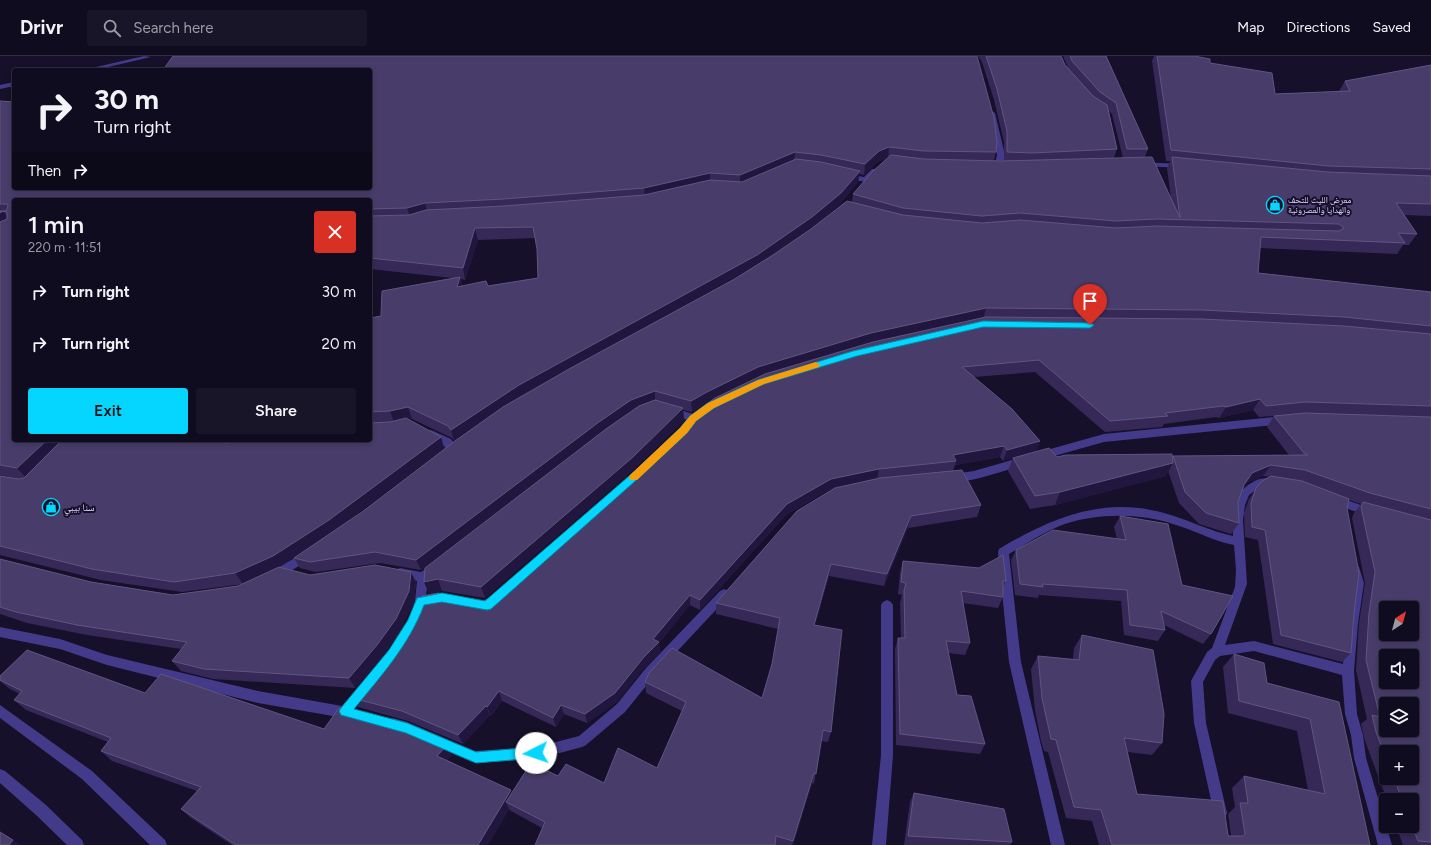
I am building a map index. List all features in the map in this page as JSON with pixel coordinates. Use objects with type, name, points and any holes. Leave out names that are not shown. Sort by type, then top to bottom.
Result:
[{"type":"street","points":[[96,68],[148,57]]},
{"type":"street","points":[[0,87],[12,84]]},
{"type":"street","points":[[989,105],[1001,155],[998,168]]},
{"type":"street","points":[[1134,164],[1188,166]]},
{"type":"street","points":[[837,174],[864,183],[881,165]]},
{"type":"street","points":[[663,409],[693,419]]},
{"type":"street","points":[[944,478],[974,475],[1104,438],[1297,419]]},
{"type":"street","points":[[424,430],[448,442],[453,450]]},
{"type":"street","points":[[1221,824],[1200,723],[1197,681],[1211,656],[1217,651],[1241,585],[1237,513],[1243,497],[1249,488],[1263,481],[1275,481],[1282,483]]},
{"type":"street","points":[[1322,495],[1349,506],[1379,515]]},
{"type":"street","points":[[1345,518],[1349,506]]},
{"type":"street","points":[[1058,845],[1015,662],[1003,552],[1057,523],[1083,516],[1119,512],[1134,512],[1169,518],[1210,533],[1221,539],[1238,542]]},
{"type":"street","points":[[265,581],[284,571],[314,551]]},
{"type":"street","points":[[1353,557],[1358,583],[1352,623],[1348,671],[1351,714],[1357,735],[1360,758],[1385,845]]},
{"type":"street","points":[[387,570],[422,577],[440,564]]},
{"type":"street","points":[[284,571],[296,574]]},
{"type":"street","points":[[422,577],[419,605],[435,599]]},
{"type":"street","points":[[380,721],[407,728],[476,757],[536,753],[582,741],[620,708],[650,672],[730,587]]},
{"type":"street","points":[[879,845],[887,755],[887,605]]},
{"type":"street","points":[[0,632],[60,644],[108,660],[258,697],[345,711],[359,715]]},
{"type":"street","points":[[1217,651],[1254,646],[1348,671]]},
{"type":"street","points":[[345,711],[369,682]]},
{"type":"street","points":[[0,711],[88,775],[160,845]]},
{"type":"street","points":[[0,774],[41,810],[77,845]]},
{"type":"building","points":[[173,56],[977,56],[994,118],[997,143],[996,152],[924,151],[889,147],[879,151],[865,164],[821,155],[795,152],[740,175],[710,173],[644,188],[504,199],[425,203],[407,208],[372,209],[372,198],[12,198],[12,442],[45,442],[17,468],[0,465],[0,222],[7,219],[7,212],[3,211],[6,211],[8,206],[7,204],[0,204],[0,101],[12,102],[12,190],[372,190],[372,68],[164,68]]},
{"type":"building","points":[[986,56],[1061,56],[1065,65],[1093,96],[1107,105],[1117,149],[1032,153],[1007,152],[1007,131],[997,89]]},
{"type":"building","points":[[1070,56],[1106,56],[1148,149],[1127,149],[1116,103],[1100,92],[1072,61]]},
{"type":"building","points":[[1157,56],[1194,56],[1210,59],[1210,63],[1272,73],[1275,94],[1350,91],[1345,81],[1431,65],[1431,169],[1328,166],[1171,150]]},
{"type":"building","points":[[891,155],[924,159],[1001,161],[1152,157],[1180,218],[1172,157],[1328,172],[1431,176],[1431,204],[1396,203],[1417,234],[1398,233],[1405,243],[1261,237],[1258,273],[1431,292],[1431,326],[1344,317],[1202,310],[986,308],[871,333],[758,367],[691,401],[655,391],[631,400],[599,422],[416,560],[375,552],[310,562],[294,558],[362,512],[455,441],[503,407],[569,369],[733,280],[811,229],[847,201],[903,215],[982,223],[1020,220],[1116,228],[1157,226],[1339,231],[1344,228],[1339,224],[1157,219],[1116,221],[1020,213],[982,216],[903,208],[853,194],[872,172]]},
{"type":"building","points":[[796,159],[821,162],[860,171],[841,193],[812,217],[757,255],[519,385],[451,430],[448,426],[408,407],[390,411],[372,412],[372,318],[381,316],[382,291],[460,277],[457,287],[486,281],[488,286],[538,278],[537,249],[533,227],[475,228],[463,268],[372,258],[372,216],[409,215],[426,210],[504,206],[644,195],[710,180],[742,182]]},
{"type":"building","points":[[986,317],[1202,319],[1344,326],[1431,334],[1431,406],[1305,402],[1266,406],[1260,399],[1226,407],[1223,406],[1165,413],[1168,416],[1110,421],[1039,360],[962,367],[1012,409],[1040,441],[1007,450],[1004,446],[953,455],[956,461],[879,469],[831,479],[787,504],[700,600],[690,595],[653,639],[659,642],[644,657],[615,693],[585,714],[561,705],[553,718],[499,691],[487,707],[486,706],[458,735],[402,711],[352,698],[397,641],[422,596],[438,593],[483,601],[488,599],[643,466],[688,423],[697,411],[715,398],[765,374],[873,342]]},
{"type":"building","points":[[655,400],[683,408],[633,457],[481,587],[438,579],[424,582],[425,568],[606,429],[639,406]]},
{"type":"building","points":[[1305,413],[1431,417],[1431,509],[1370,493],[1305,470],[1271,465],[1252,473],[1244,485],[1238,502],[1239,523],[1206,513],[1185,492],[1173,456],[1308,455],[1304,453],[1274,416]]},
{"type":"building","points":[[406,418],[441,437],[329,520],[273,556],[235,573],[174,582],[92,569],[0,546],[0,476],[19,479],[24,478],[60,442],[372,442],[372,423],[390,422]]},
{"type":"building","points":[[1049,448],[1057,457],[1066,455],[1172,454],[1173,463],[1060,492],[1035,496],[1013,458]]},
{"type":"building","points":[[962,470],[981,505],[911,516],[887,574],[831,564],[814,625],[842,630],[831,732],[823,730],[816,774],[814,773],[793,841],[776,836],[775,845],[535,845],[545,822],[506,802],[531,763],[558,776],[566,764],[604,783],[618,748],[657,768],[686,702],[645,682],[649,673],[672,648],[762,698],[772,664],[780,618],[716,603],[797,511],[835,488],[880,478]]},
{"type":"building","points":[[1271,476],[1302,481],[1349,499],[1347,508],[1359,573],[1351,653],[1281,635],[1265,530],[1252,527],[1251,503],[1256,488],[1261,482]]},
{"type":"building","points":[[1363,502],[1431,520],[1431,842],[1418,841],[1415,833],[1419,833],[1419,793],[1399,793],[1397,785],[1419,785],[1419,745],[1381,745],[1372,715],[1379,717],[1379,737],[1419,737],[1419,697],[1379,697],[1379,713],[1366,660],[1369,613],[1375,572],[1361,507]]},
{"type":"building","points":[[1120,516],[1168,524],[1182,585],[1233,596],[1211,634],[1161,611],[1165,630],[1130,625],[1127,590],[1042,584],[1043,587],[1020,584],[1016,550],[1053,530],[1126,540]]},
{"type":"building","points":[[1003,555],[1006,581],[1003,581],[1003,597],[961,591],[970,643],[946,641],[957,695],[971,696],[985,744],[900,734],[898,638],[905,638],[904,591],[906,583],[901,582],[903,561],[979,568]]},
{"type":"building","points":[[0,559],[91,582],[173,595],[238,586],[279,567],[310,575],[375,565],[411,572],[409,591],[396,619],[377,645],[349,678],[204,669],[172,661],[187,642],[77,625],[16,612],[0,607]]},
{"type":"building","points":[[1082,635],[1153,650],[1164,714],[1162,743],[1124,738],[1137,794],[1223,801],[1229,836],[1243,836],[1245,834],[1240,803],[1248,803],[1244,776],[1325,794],[1310,719],[1239,701],[1234,654],[1264,663],[1267,683],[1339,702],[1370,845],[1112,845],[1101,810],[1074,807],[1056,740],[1051,739],[1042,698],[1038,656],[1079,660]]},
{"type":"building","points":[[27,650],[145,693],[161,674],[324,729],[339,708],[400,725],[447,745],[437,756],[511,790],[478,845],[236,845],[181,809],[201,787],[101,751],[111,738],[14,700],[22,691],[0,680],[0,676]]},
{"type":"building","points":[[914,793],[1004,809],[1012,842],[908,836]]},
{"type":"building","points":[[0,832],[13,840],[9,845],[0,845]]},
{"type":"slow traffic","points":[[634,477],[684,430],[693,418],[711,406],[761,382],[816,365]]},
{"type":"place","name":"معرض الليث للتحف والهدايا والعصرونية","points":[[1275,205]]},
{"type":"place","name":"سنا بيبي","points":[[51,507]]},
{"type":"route","points":[[536,753],[476,757],[407,728],[345,711],[393,654],[413,622],[421,601],[442,597],[487,605],[639,472],[684,430],[693,418],[711,406],[761,382],[856,353],[983,324],[1090,325]]}]
